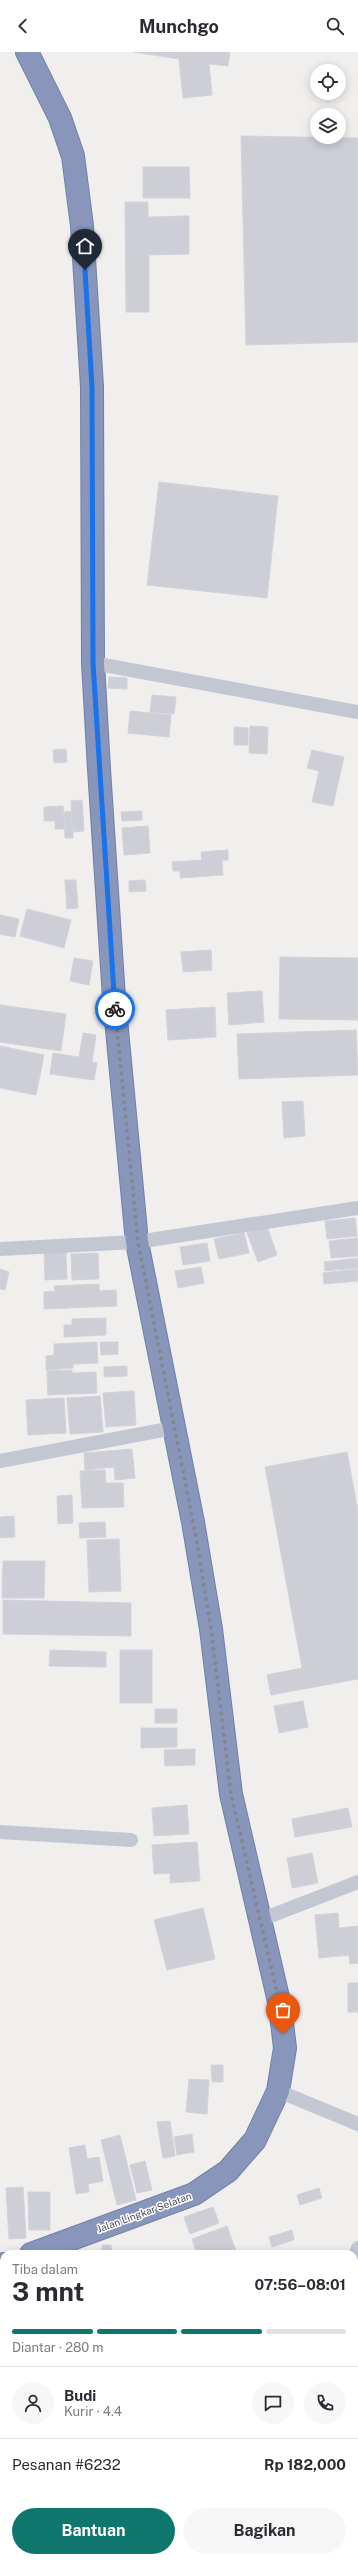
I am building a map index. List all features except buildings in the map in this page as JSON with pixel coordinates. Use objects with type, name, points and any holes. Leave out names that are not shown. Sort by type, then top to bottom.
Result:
[{"type":"highway","name":"Jalan Lingkar Selatan","points":[[27,52],[60,118],[73,156],[82,226],[92,387],[93,663],[114,998],[138,1242],[173,1428],[193,1522],[211,1629],[231,1794],[280,2006],[285,2048],[278,2091],[255,2140],[228,2170],[194,2194],[42,2250]]},
{"type":"street","points":[[93,663],[358,712]]},
{"type":"street","points":[[0,1249],[138,1242],[358,1208]]},
{"type":"street","points":[[0,1461],[173,1428]]},
{"type":"street","points":[[0,1832],[131,1840]]},
{"type":"street","points":[[260,1920],[358,1882]]},
{"type":"street","points":[[278,2091],[358,2124]]},
{"type":"way so far","points":[[115,1009],[138,1242],[173,1428],[196,1537],[211,1629],[231,1794],[280,2006],[283,2034]]},
{"type":"route","points":[[85,270],[92,387],[93,663],[115,1009]]}]
